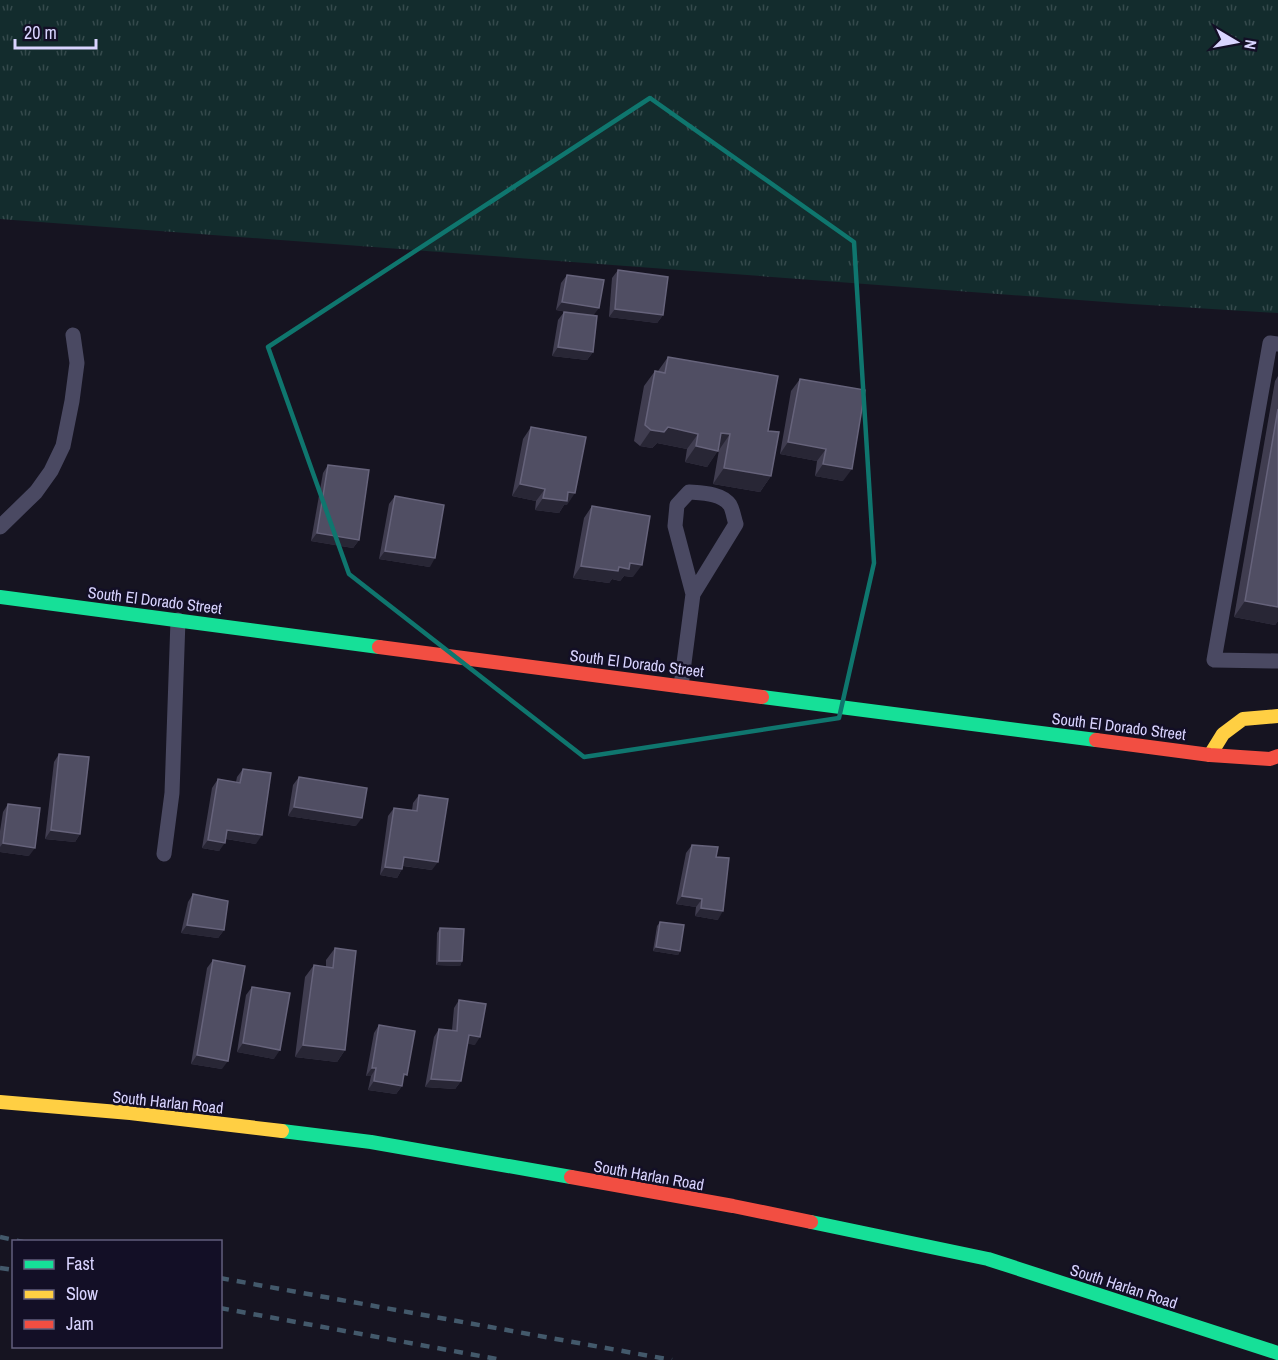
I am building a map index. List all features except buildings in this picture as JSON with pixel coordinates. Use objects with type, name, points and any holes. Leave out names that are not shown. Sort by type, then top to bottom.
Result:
[{"type":"main road","name":"South El Dorado Street","points":[[0,597],[1210,755],[1276,760]]},
{"type":"main road","points":[[1210,755],[1223,734],[1244,719],[1278,716]]},
{"type":"main road","name":"South Harlan Road","points":[[0,1102],[130,1113],[371,1142],[733,1206],[988,1259],[1278,1353]]},
{"type":"lane","points":[[0,527],[36,492],[51,471],[63,447],[77,363],[73,335]]},
{"type":"lane","points":[[1278,344],[1270,343],[1214,660],[1278,661]]},
{"type":"lane","points":[[681,686],[693,594],[675,526],[677,505],[689,492],[721,497],[730,505],[735,524],[693,594]]},
{"type":"lane","points":[[164,854],[172,793],[178,620]]},
{"type":"highlighted area","points":[[650,98],[854,242],[874,563],[839,718],[584,757],[349,574],[268,347]]},
{"type":"green space","points":[[0,0],[1278,0],[1278,313],[0,219]]},
{"type":"railway","points":[[0,1237],[14,1240]]},
{"type":"railway","points":[[0,1268],[12,1270]]},
{"type":"railway","points":[[222,1278],[672,1360]]},
{"type":"railway","points":[[222,1308],[502,1360]]},
{"type":"traffic: fast","points":[[0,597],[379,647]]},
{"type":"traffic: fast","points":[[762,697],[1096,740]]},
{"type":"traffic: fast","points":[[282,1131],[371,1142],[571,1177]]},
{"type":"traffic: fast","points":[[811,1222],[988,1259],[1278,1353]]},
{"type":"traffic: slow","points":[[1210,755],[1223,734],[1243,719],[1278,716]]},
{"type":"traffic: slow","points":[[0,1102],[130,1113],[282,1131]]},
{"type":"traffic: jam","points":[[379,647],[762,697]]},
{"type":"traffic: jam","points":[[1096,740],[1210,755],[1270,759],[1278,756]]},
{"type":"traffic: jam","points":[[571,1177],[811,1222]]}]
